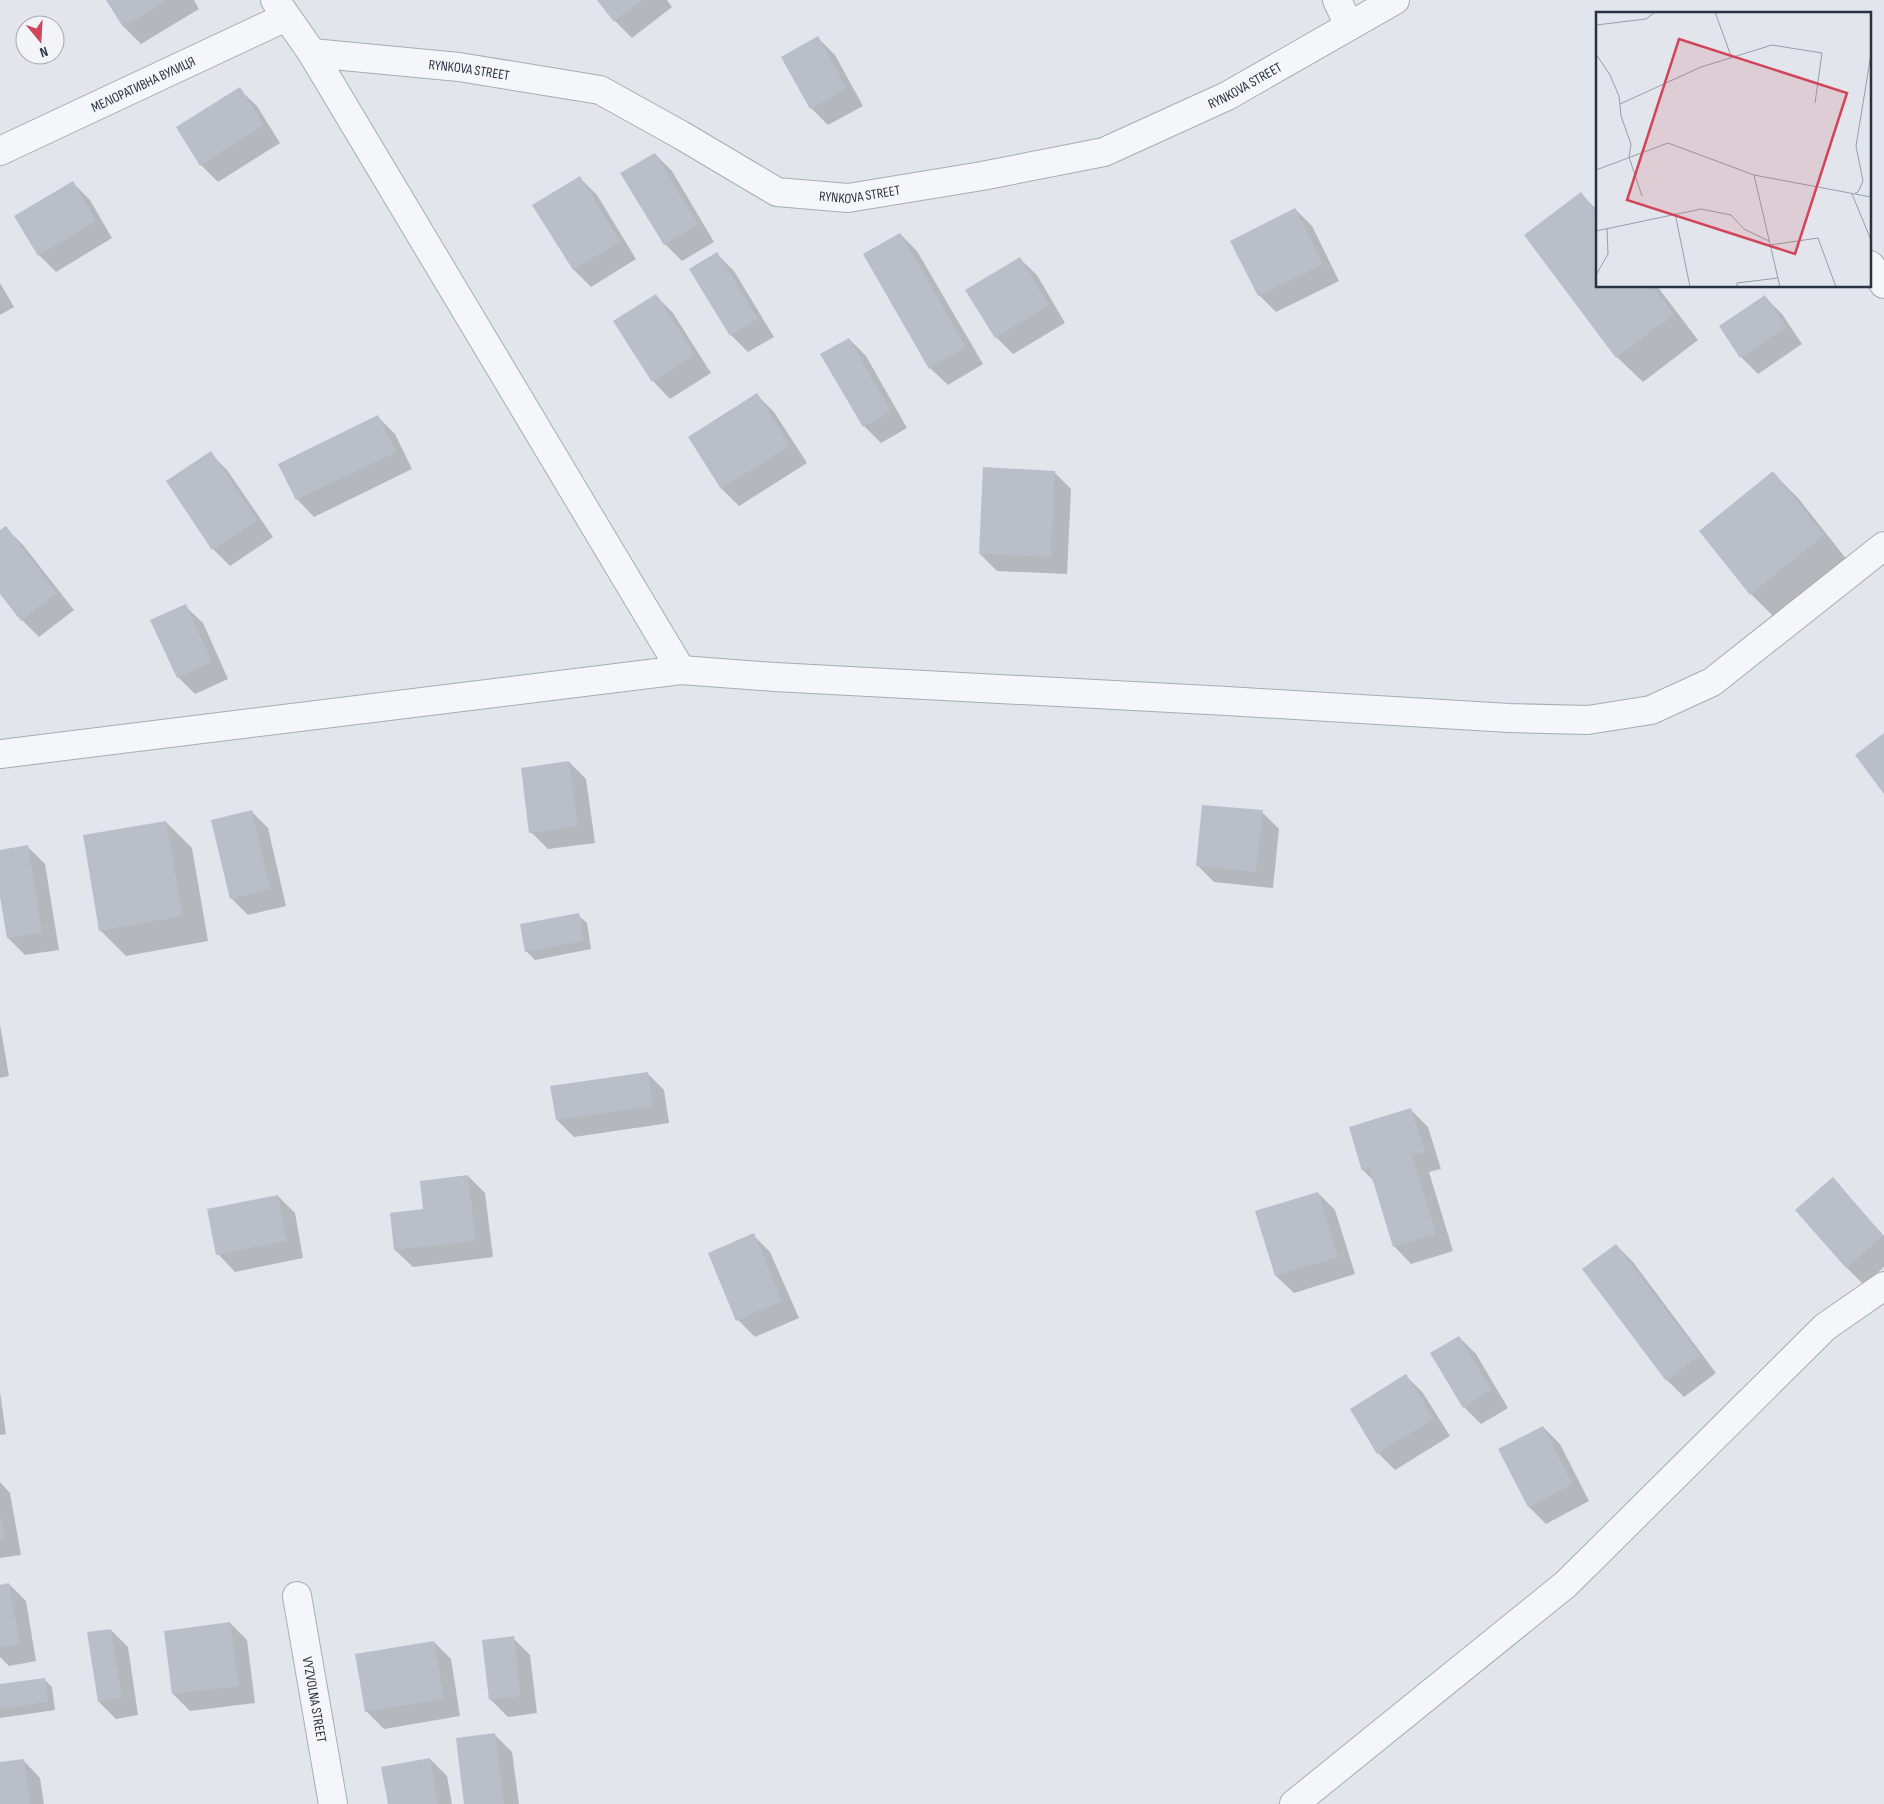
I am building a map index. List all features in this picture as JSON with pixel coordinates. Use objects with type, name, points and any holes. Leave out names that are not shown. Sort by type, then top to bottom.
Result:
[{"type":"street","points":[[1336,0],[1348,26]]},
{"type":"street","name":"RYNKOVA STREET","points":[[312,53],[459,67],[600,90],[777,192],[848,198],[982,176],[1104,152],[1227,96],[1395,0]]},
{"type":"street","points":[[281,8],[312,53],[681,670]]},
{"type":"street","name":"МЕЛІОРАТИВНА ВУЛИЦЯ","points":[[0,151],[281,8]]},
{"type":"street","points":[[1872,268],[1884,284]]},
{"type":"street","points":[[0,754],[681,670],[775,678],[1499,717],[1588,720],[1651,710],[1712,682],[1884,546]]},
{"type":"street","points":[[1300,1802],[1566,1584],[1826,1327],[1884,1286]]},
{"type":"street","name":"VYZVOLNA STREET","points":[[297,1596],[333,1804]]},
{"type":"building","points":[[106,0],[168,0],[123,27]]},
{"type":"building","points":[[597,0],[642,0],[614,22]]},
{"type":"building","points":[[818,36],[847,89],[810,109],[781,57]]},
{"type":"building","points":[[240,87],[264,125],[200,166],[176,127]]},
{"type":"building","points":[[655,153],[698,224],[664,245],[620,173]]},
{"type":"building","points":[[580,176],[620,242],[573,270],[532,205]]},
{"type":"building","points":[[73,181],[96,221],[38,256],[14,216]]},
{"type":"building","points":[[1581,192],[1596,211],[1596,288],[1654,288],[1674,314],[1616,358],[1524,235]]},
{"type":"building","points":[[1295,208],[1323,264],[1258,296],[1230,241]]},
{"type":"building","points":[[900,233],[966,347],[929,369],[863,254]]},
{"type":"building","points":[[717,252],[758,319],[730,336],[689,269]]},
{"type":"building","points":[[1020,257],[1049,305],[995,338],[965,290]]},
{"type":"building","points":[[656,294],[695,355],[652,382],[613,321]]},
{"type":"building","points":[[1765,295],[1786,327],[1740,358],[1719,326]]},
{"type":"building","points":[[849,338],[891,411],[863,427],[820,354]]},
{"type":"building","points":[[757,393],[790,446],[721,489],[688,437]]},
{"type":"building","points":[[378,415],[396,452],[296,500],[278,464]]},
{"type":"building","points":[[211,451],[257,520],[212,550],[166,481]]},
{"type":"building","points":[[983,467],[1055,471],[1051,557],[979,554]]},
{"type":"building","points":[[1773,471],[1824,535],[1750,595],[1699,531]]},
{"type":"building","points":[[6,526],[57,593],[21,621],[0,594],[0,530]]},
{"type":"building","points":[[186,604],[212,662],[177,678],[150,620]]},
{"type":"building","points":[[1884,733],[1884,794],[1855,755]]},
{"type":"building","points":[[569,761],[578,826],[529,833],[521,768]]},
{"type":"building","points":[[1202,805],[1263,810],[1256,872],[1196,866]]},
{"type":"building","points":[[252,810],[270,889],[230,899],[211,820]]},
{"type":"building","points":[[166,821],[183,916],[99,931],[83,835]]},
{"type":"building","points":[[28,845],[42,933],[7,938],[0,897],[0,850]]},
{"type":"building","points":[[579,913],[584,941],[525,952],[520,924]]},
{"type":"building","points":[[648,1072],[653,1106],[556,1120],[550,1086]]},
{"type":"building","points":[[1411,1108],[1425,1152],[1412,1155],[1436,1234],[1393,1247],[1369,1168],[1362,1171],[1349,1127]]},
{"type":"building","points":[[468,1175],[476,1241],[394,1250],[390,1213],[423,1209],[420,1181]]},
{"type":"building","points":[[1833,1177],[1883,1236],[1846,1268],[1795,1210]]},
{"type":"building","points":[[1318,1192],[1338,1257],[1275,1276],[1255,1211]]},
{"type":"building","points":[[278,1195],[287,1241],[216,1255],[207,1209]]},
{"type":"building","points":[[754,1233],[782,1301],[736,1321],[708,1253]]},
{"type":"building","points":[[1616,1244],[1700,1355],[1666,1381],[1582,1269]]},
{"type":"building","points":[[1459,1336],[1491,1390],[1463,1408],[1430,1353]]},
{"type":"building","points":[[1406,1374],[1434,1419],[1377,1454],[1350,1409]]},
{"type":"building","points":[[1543,1426],[1573,1484],[1528,1507],[1498,1449]]},
{"type":"building","points":[[0,1516],[5,1538],[0,1539]]},
{"type":"building","points":[[9,1583],[20,1644],[0,1647],[0,1585]]},
{"type":"building","points":[[230,1622],[239,1686],[172,1694],[164,1631]]},
{"type":"building","points":[[111,1629],[122,1698],[98,1702],[87,1632]]},
{"type":"building","points":[[514,1636],[520,1696],[489,1700],[482,1640]]},
{"type":"building","points":[[434,1641],[444,1699],[365,1712],[355,1654]]},
{"type":"building","points":[[45,1678],[48,1702],[0,1709],[0,1684]]},
{"type":"building","points":[[495,1733],[504,1804],[464,1804],[456,1738]]},
{"type":"building","points":[[430,1758],[438,1804],[388,1804],[381,1767]]},
{"type":"building","points":[[24,1759],[30,1804],[0,1804],[0,1762]]}]
